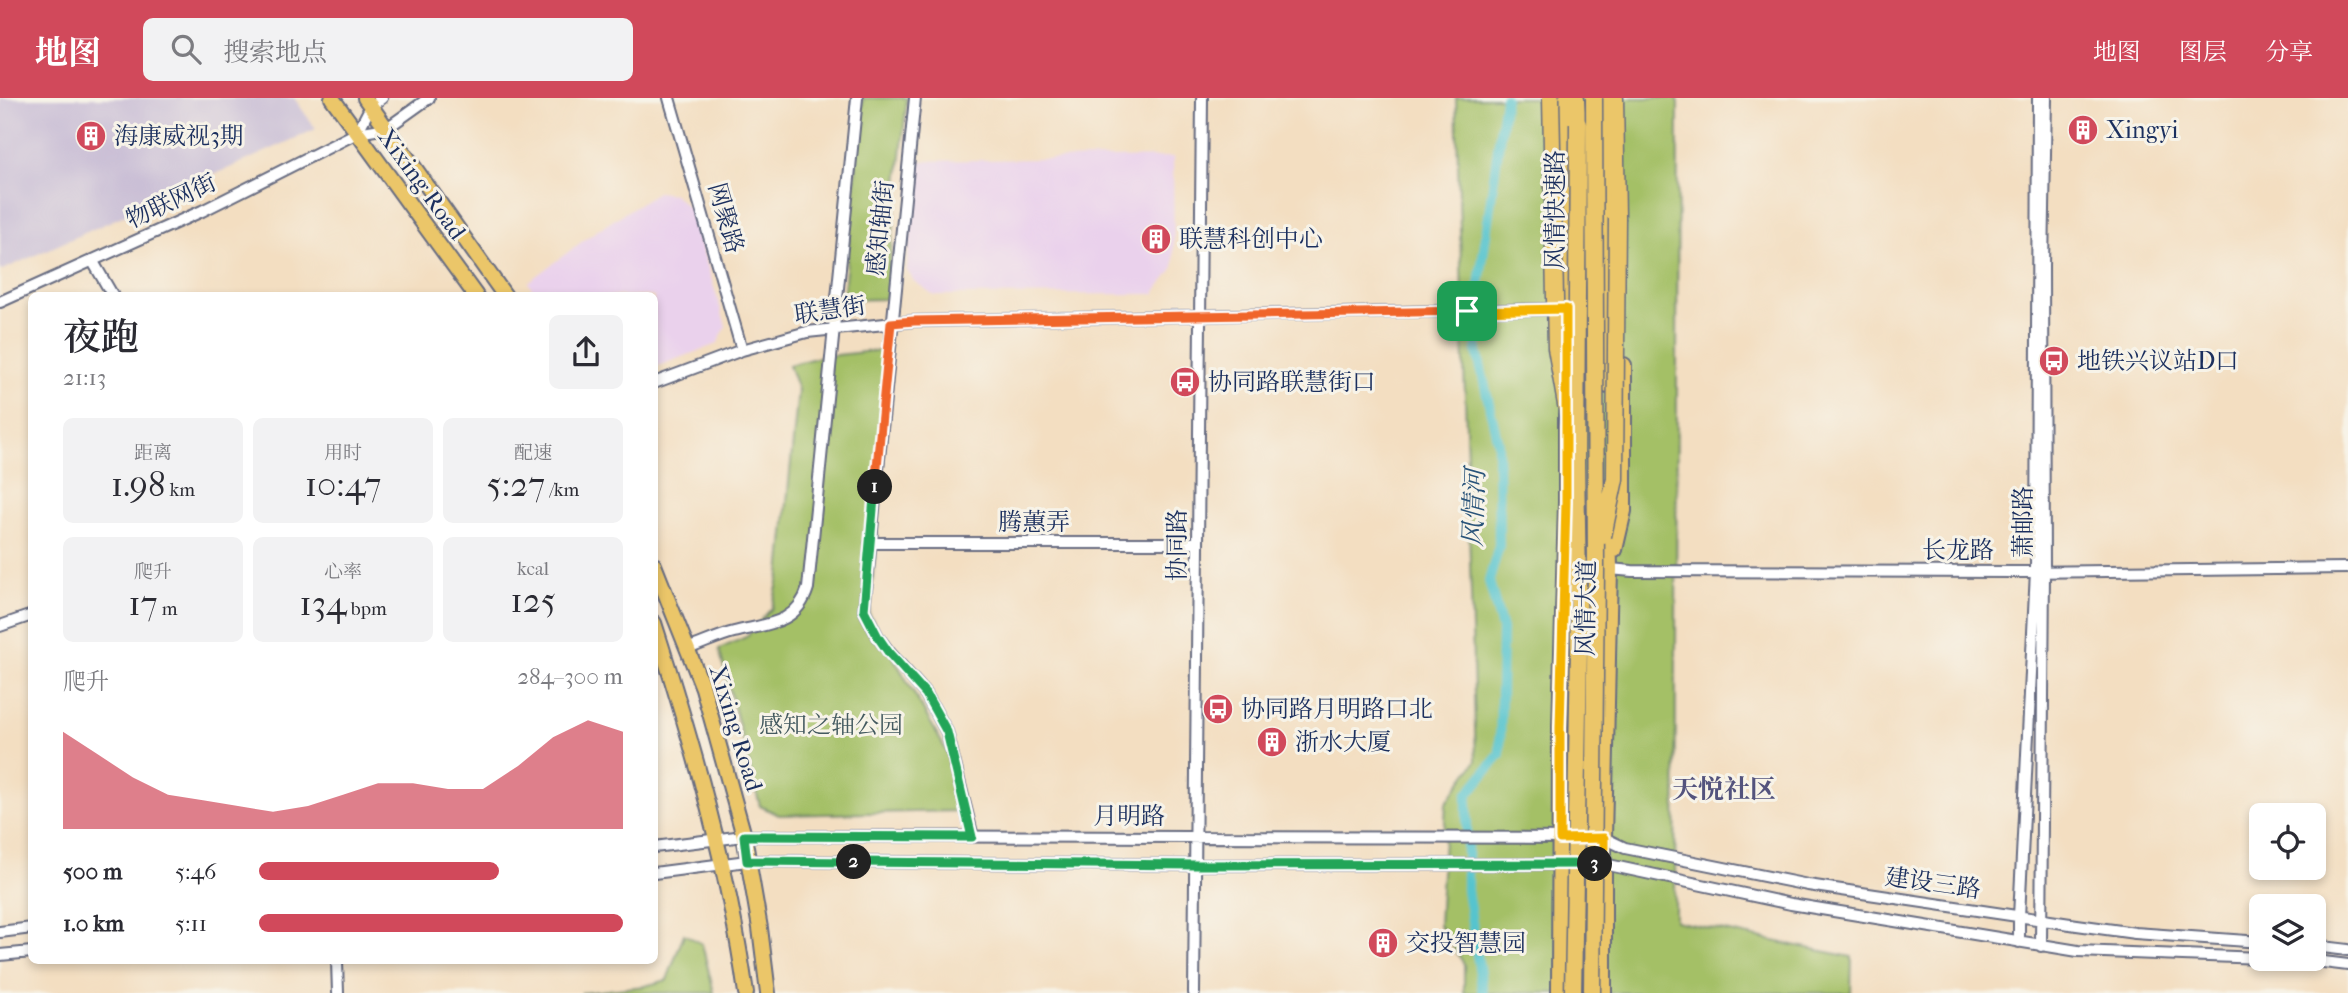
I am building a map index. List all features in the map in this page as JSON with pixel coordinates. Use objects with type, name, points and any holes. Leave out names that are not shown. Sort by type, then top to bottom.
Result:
[{"type":"highway","points":[[1551,98],[1556,348],[1576,463]]},
{"type":"highway","name":"风情快速路","points":[[1573,993],[1578,648],[1576,98]]},
{"type":"highway","name":"风情快速路","points":[[1592,993],[1603,569],[1594,98]]},
{"type":"highway","points":[[1603,569],[1615,479],[1615,98]]},
{"type":"main road","name":"Xixing Road","points":[[332,98],[473,292]]},
{"type":"main road","name":"风情大道","points":[[1559,993],[1560,727],[1566,502],[1566,98]]},
{"type":"main road","name":"风情大道","points":[[1604,98],[1604,993]]},
{"type":"main road","points":[[1603,569],[1624,511],[1622,98]]},
{"type":"main road","name":"Xixing Road","points":[[373,101],[387,128],[502,292]]},
{"type":"main road","name":"Xixing Road","points":[[658,575],[702,688],[744,836],[768,993]]},
{"type":"main road","name":"Xixing Road","points":[[658,635],[686,722],[722,864],[746,993]]},
{"type":"street","name":"物联网街","points":[[0,302],[202,211],[357,133],[387,128],[429,98]]},
{"type":"street","name":"网聚路","points":[[669,98],[742,350]]},
{"type":"street","name":"感知轴街","points":[[687,649],[733,632],[775,623],[793,612],[804,601],[857,98]]},
{"type":"street","name":"感知轴街","points":[[915,98],[864,610],[889,653],[926,694],[947,732],[972,837]]},
{"type":"street","name":"协同路","points":[[1194,993],[1202,98]]},
{"type":"street","name":"萧邮路","points":[[2038,98],[2041,946]]},
{"type":"street","name":"萧邮路","points":[[2019,942],[2018,917],[2040,571],[2046,98]]},
{"type":"street","points":[[357,133],[373,101]]},
{"type":"street","points":[[92,260],[111,292]]},
{"type":"street","name":"联慧街","points":[[658,382],[742,350],[807,332],[891,323],[1566,309]]},
{"type":"street","name":"腾蕙弄","points":[[870,543],[1198,543]]},
{"type":"street","name":"长龙路","points":[[1603,569],[2040,571],[2348,568]]},
{"type":"street","points":[[0,626],[28,616]]},
{"type":"street","name":"月明路","points":[[658,846],[744,836],[1604,838]]},
{"type":"street","name":"建设三路","points":[[1604,838],[1625,848],[1808,885],[2135,933],[2249,941]]},
{"type":"street","name":"月明路","points":[[658,872],[747,861],[1195,865],[1604,864]]},
{"type":"street","name":"建设三路","points":[[1604,864],[1791,904],[2041,946],[2132,955],[2249,958]]},
{"type":"street","points":[[0,932],[28,928]]},
{"type":"street","points":[[2326,947],[2348,950]]},
{"type":"street","points":[[0,955],[28,952]]},
{"type":"street","points":[[2326,962],[2348,965]]},
{"type":"street","points":[[337,964],[338,993]]},
{"type":"shaded area","points":[[0,98],[294,98],[316,129],[0,271]]},
{"type":"shaded area","points":[[1173,157],[1174,267],[1154,294],[934,295],[914,281],[907,270],[917,161]]},
{"type":"shaded area","points":[[657,192],[674,194],[690,210],[726,326],[717,344],[658,366],[658,292],[534,292],[528,282],[595,232]]},
{"type":"green space","points":[[863,98],[907,98],[886,299],[843,300]]},
{"type":"green space","points":[[1456,98],[1678,98],[1675,921],[1852,957],[1851,993],[1464,993],[1464,964],[1439,925],[1446,803],[1476,761]]},
{"type":"green space","name":"感知之轴公园","points":[[881,350],[883,364],[876,544],[869,614],[954,764],[959,811],[779,815],[760,806],[719,649],[746,637],[772,608],[780,574],[798,390],[789,365],[819,357]]},
{"type":"green space","points":[[684,934],[702,944],[714,993],[581,993],[645,986],[667,980]]},
{"type":"waterway","name":"风情河","points":[[1483,993],[1467,890],[1467,795],[1500,754],[1502,629],[1489,581],[1499,546],[1498,443],[1477,351],[1479,285],[1505,98]]},
{"type":"place","name":"Xingyi","points":[[2083,130]]},
{"type":"place","name":"海康威视3期","points":[[91,136]]},
{"type":"place","name":"联慧科创中心","points":[[1156,239]]},
{"type":"place","name":"地铁兴议站D口","points":[[2054,361]]},
{"type":"place","name":"协同路联慧街口","points":[[1185,382]]},
{"type":"place","name":"协同路月明路口北","points":[[1218,709]]},
{"type":"place","name":"浙水大厦","points":[[1272,742]]},
{"type":"place","name":"交投智慧园","points":[[1383,943]]},
{"type":"district","name":"天悦社区","points":[[1724,789]]},
{"type":"route","points":[[1566,309],[1566,502],[1560,839],[1604,838],[1604,864],[1195,865],[747,861],[744,836],[972,837],[947,732],[926,694],[889,653],[864,610],[891,323],[1467,311],[1566,309]]}]
